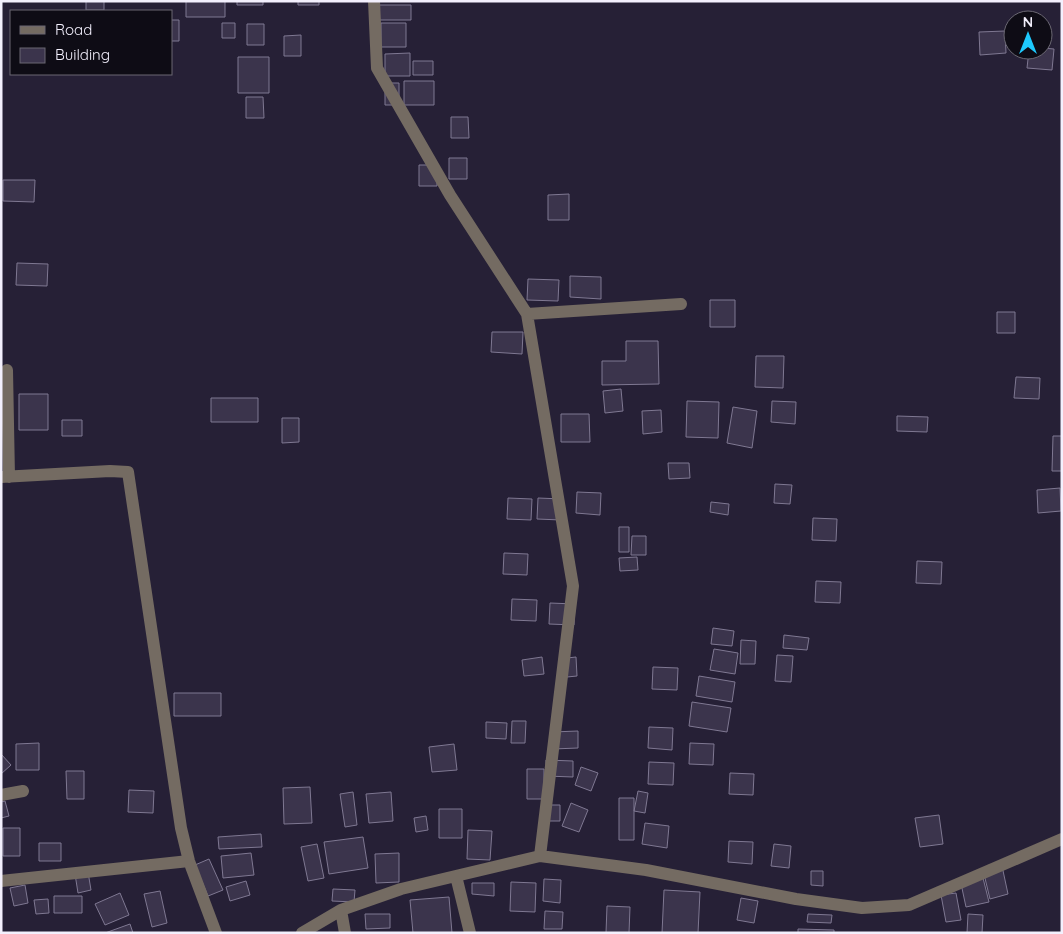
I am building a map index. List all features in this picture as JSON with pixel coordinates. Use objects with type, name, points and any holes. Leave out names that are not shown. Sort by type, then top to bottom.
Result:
[{"type":"street","points":[[374,1],[377,68],[450,195],[527,314],[573,586],[540,856]]},
{"type":"street","points":[[527,314],[681,304]]},
{"type":"street","points":[[6,370],[5,477],[110,471],[128,472],[181,828],[189,862],[216,933]]},
{"type":"street","points":[[1,795],[23,791]]},
{"type":"street","points":[[302,933],[341,910],[402,889],[540,856],[646,870],[796,898],[862,908],[909,905],[1062,839]]},
{"type":"street","points":[[1,881],[189,862]]},
{"type":"street","points":[[456,876],[470,933]]},
{"type":"street","points":[[341,910],[345,933]]},
{"type":"building","points":[[86,1],[104,1],[104,10],[86,10]]},
{"type":"building","points":[[186,1],[225,1],[225,17],[186,17]]},
{"type":"building","points":[[237,1],[263,1],[263,5],[237,5]]},
{"type":"building","points":[[298,1],[319,1],[319,5],[298,5]]},
{"type":"building","points":[[375,5],[411,5],[411,20],[375,20]]},
{"type":"building","points":[[172,20],[179,20],[179,41],[172,41]]},
{"type":"building","points":[[222,23],[235,23],[235,38],[222,38]]},
{"type":"building","points":[[381,23],[406,23],[406,47],[381,47]]},
{"type":"building","points":[[247,24],[264,24],[264,45],[247,45]]},
{"type":"building","points":[[1003,31],[1003,53],[980,55],[979,32]]},
{"type":"building","points":[[301,35],[301,56],[284,56],[284,36]]},
{"type":"building","points":[[410,53],[410,76],[385,76],[385,54]]},
{"type":"building","points":[[238,57],[269,57],[269,93],[238,93]]},
{"type":"building","points":[[1028,60],[1053,60],[1052,70],[1027,68]]},
{"type":"building","points":[[413,61],[433,61],[433,75],[413,75]]},
{"type":"building","points":[[404,81],[434,81],[434,105],[404,105]]},
{"type":"building","points":[[385,83],[399,83],[399,105],[385,105]]},
{"type":"building","points":[[246,97],[263,97],[264,118],[246,118]]},
{"type":"building","points":[[451,117],[468,117],[469,138],[451,138]]},
{"type":"building","points":[[449,158],[467,158],[467,179],[449,179]]},
{"type":"building","points":[[419,165],[437,165],[437,186],[419,186]]},
{"type":"building","points":[[3,180],[35,180],[34,202],[3,201]]},
{"type":"building","points":[[569,194],[569,220],[548,220],[548,195]]},
{"type":"building","points":[[17,263],[48,264],[47,286],[16,285]]},
{"type":"building","points":[[570,276],[601,277],[601,299],[570,297]]},
{"type":"building","points":[[528,279],[559,280],[558,301],[527,300]]},
{"type":"building","points":[[710,300],[735,300],[735,327],[710,327]]},
{"type":"building","points":[[997,312],[1015,312],[1015,333],[997,333]]},
{"type":"building","points":[[492,332],[523,332],[522,354],[491,352]]},
{"type":"building","points":[[626,341],[658,341],[659,384],[602,385],[602,361],[626,361]]},
{"type":"building","points":[[756,356],[784,356],[783,388],[755,387]]},
{"type":"building","points":[[1016,377],[1040,378],[1039,399],[1014,398]]},
{"type":"building","points":[[621,389],[623,411],[605,413],[603,391]]},
{"type":"building","points":[[19,394],[48,394],[48,430],[19,430]]},
{"type":"building","points":[[211,398],[258,398],[258,422],[211,422]]},
{"type":"building","points":[[687,401],[719,402],[718,438],[686,437]]},
{"type":"building","points":[[772,401],[796,402],[795,424],[771,422]]},
{"type":"building","points":[[733,407],[757,411],[752,448],[727,443]]},
{"type":"building","points":[[661,410],[662,432],[643,434],[642,411]]},
{"type":"building","points":[[561,414],[589,414],[590,442],[561,442]]},
{"type":"building","points":[[897,416],[928,417],[927,432],[897,431]]},
{"type":"building","points":[[282,418],[299,418],[299,442],[282,443]]},
{"type":"building","points":[[62,420],[82,420],[82,436],[62,436]]},
{"type":"building","points":[[1053,436],[1062,436],[1062,471],[1052,471]]},
{"type":"building","points":[[668,463],[689,463],[690,478],[669,479]]},
{"type":"building","points":[[775,484],[792,485],[790,504],[774,503]]},
{"type":"building","points":[[1060,488],[1061,511],[1038,513],[1037,490]]},
{"type":"building","points":[[577,492],[601,493],[600,515],[576,513]]},
{"type":"building","points":[[508,498],[532,499],[531,520],[507,519]]},
{"type":"building","points":[[538,498],[562,499],[561,520],[537,519]]},
{"type":"building","points":[[711,502],[729,504],[728,515],[710,512]]},
{"type":"building","points":[[813,518],[837,519],[836,541],[812,540]]},
{"type":"building","points":[[619,527],[629,527],[629,552],[619,552]]},
{"type":"building","points":[[632,536],[646,536],[646,555],[631,555]]},
{"type":"building","points":[[504,553],[528,554],[527,575],[503,574]]},
{"type":"building","points":[[637,557],[638,570],[620,571],[619,558]]},
{"type":"building","points":[[917,561],[942,562],[941,584],[916,583]]},
{"type":"building","points":[[816,581],[841,582],[840,603],[815,602]]},
{"type":"building","points":[[512,599],[537,600],[536,621],[511,620]]},
{"type":"building","points":[[550,603],[575,604],[574,625],[549,624]]},
{"type":"building","points":[[713,628],[734,631],[732,646],[711,644]]},
{"type":"building","points":[[784,635],[809,638],[807,650],[783,648]]},
{"type":"building","points":[[741,640],[756,641],[755,664],[740,664]]},
{"type":"building","points":[[714,649],[738,653],[735,674],[710,670]]},
{"type":"building","points":[[777,655],[793,656],[791,682],[775,681]]},
{"type":"building","points":[[542,657],[544,674],[524,676],[522,660]]},
{"type":"building","points":[[576,657],[577,676],[567,677],[567,658]]},
{"type":"building","points":[[653,667],[678,668],[677,690],[652,689]]},
{"type":"building","points":[[699,676],[735,682],[732,702],[696,696]]},
{"type":"building","points":[[174,693],[221,693],[221,716],[174,716]]},
{"type":"building","points":[[692,702],[731,708],[727,732],[689,726]]},
{"type":"building","points":[[512,721],[526,721],[525,743],[511,743]]},
{"type":"building","points":[[486,722],[507,723],[506,739],[486,738]]},
{"type":"building","points":[[649,727],[673,728],[672,750],[648,748]]},
{"type":"building","points":[[578,731],[578,748],[553,749],[552,732]]},
{"type":"building","points":[[39,743],[39,770],[16,770],[16,744]]},
{"type":"building","points":[[690,743],[714,744],[713,765],[689,764]]},
{"type":"building","points":[[454,744],[457,770],[432,772],[429,747]]},
{"type":"building","points":[[1,754],[11,765],[1,774]]},
{"type":"building","points":[[546,760],[573,761],[573,777],[546,776]]},
{"type":"building","points":[[649,762],[674,763],[673,785],[648,784]]},
{"type":"building","points":[[581,767],[598,773],[591,791],[575,785]]},
{"type":"building","points":[[527,769],[544,769],[544,799],[527,799]]},
{"type":"building","points":[[66,771],[84,771],[84,799],[67,799]]},
{"type":"building","points":[[730,773],[754,774],[753,795],[729,794]]},
{"type":"building","points":[[310,787],[312,823],[284,824],[283,788]]},
{"type":"building","points":[[129,790],[154,791],[153,813],[128,812]]},
{"type":"building","points":[[638,791],[648,793],[645,813],[634,811]]},
{"type":"building","points":[[353,792],[357,825],[345,827],[340,794]]},
{"type":"building","points":[[391,792],[393,821],[369,823],[366,794]]},
{"type":"building","points":[[619,798],[634,798],[634,840],[619,840]]},
{"type":"building","points":[[5,801],[9,816],[1,818],[1,802]]},
{"type":"building","points":[[571,803],[588,810],[579,832],[562,826]]},
{"type":"building","points":[[549,805],[560,805],[560,821],[548,821]]},
{"type":"building","points":[[439,809],[462,809],[462,838],[439,838]]},
{"type":"building","points":[[939,815],[943,844],[920,847],[915,818]]},
{"type":"building","points":[[426,816],[428,830],[416,832],[414,818]]},
{"type":"building","points":[[645,823],[669,826],[667,848],[642,844]]},
{"type":"building","points":[[3,828],[20,828],[20,856],[3,856]]},
{"type":"building","points":[[468,830],[492,831],[490,860],[467,859]]},
{"type":"building","points":[[261,834],[262,847],[219,849],[218,837]]},
{"type":"building","points":[[363,837],[368,868],[329,874],[324,842]]},
{"type":"building","points":[[729,841],[753,842],[752,864],[728,862]]},
{"type":"building","points":[[39,843],[61,843],[61,861],[39,861]]},
{"type":"building","points":[[317,844],[324,878],[308,881],[301,847]]},
{"type":"building","points":[[774,844],[791,846],[789,868],[771,866]]},
{"type":"building","points":[[251,853],[254,875],[223,878],[221,856]]},
{"type":"building","points":[[399,853],[399,882],[376,883],[375,854]]},
{"type":"building","points":[[209,859],[223,890],[208,896],[195,865]]},
{"type":"building","points":[[1002,866],[1008,894],[990,899],[983,870]]},
{"type":"building","points":[[811,871],[823,871],[823,886],[811,885]]},
{"type":"building","points":[[88,872],[91,890],[78,893],[75,874]]},
{"type":"building","points":[[982,874],[989,902],[966,907],[960,879]]},
{"type":"building","points":[[544,879],[561,880],[560,903],[543,901]]},
{"type":"building","points":[[246,881],[250,895],[230,901],[226,887]]},
{"type":"building","points":[[511,882],[536,883],[535,912],[510,911]]},
{"type":"building","points":[[472,883],[494,883],[494,896],[472,894]]},
{"type":"building","points":[[25,885],[28,903],[14,906],[10,888]]},
{"type":"building","points":[[333,889],[355,890],[354,902],[332,901]]},
{"type":"building","points":[[664,890],[700,892],[698,933],[662,933]]},
{"type":"building","points":[[160,891],[167,923],[152,927],[144,894]]},
{"type":"building","points":[[120,893],[129,915],[105,925],[95,904]]},
{"type":"building","points":[[956,893],[961,920],[946,922],[941,895]]},
{"type":"building","points":[[54,896],[82,896],[82,913],[54,913]]},
{"type":"building","points":[[449,897],[452,933],[413,933],[410,900]]},
{"type":"building","points":[[741,898],[758,901],[754,923],[737,920]]},
{"type":"building","points":[[48,899],[49,913],[36,914],[34,900]]},
{"type":"building","points":[[607,906],[630,907],[629,933],[606,933]]},
{"type":"building","points":[[545,911],[563,912],[562,929],[544,929]]},
{"type":"building","points":[[365,914],[390,914],[390,928],[366,929]]},
{"type":"building","points":[[808,914],[832,915],[831,923],[807,922]]},
{"type":"building","points":[[968,914],[983,915],[982,933],[967,933]]},
{"type":"building","points":[[130,924],[133,933],[105,933]]},
{"type":"building","points":[[798,929],[834,930],[834,933],[798,933]]}]
